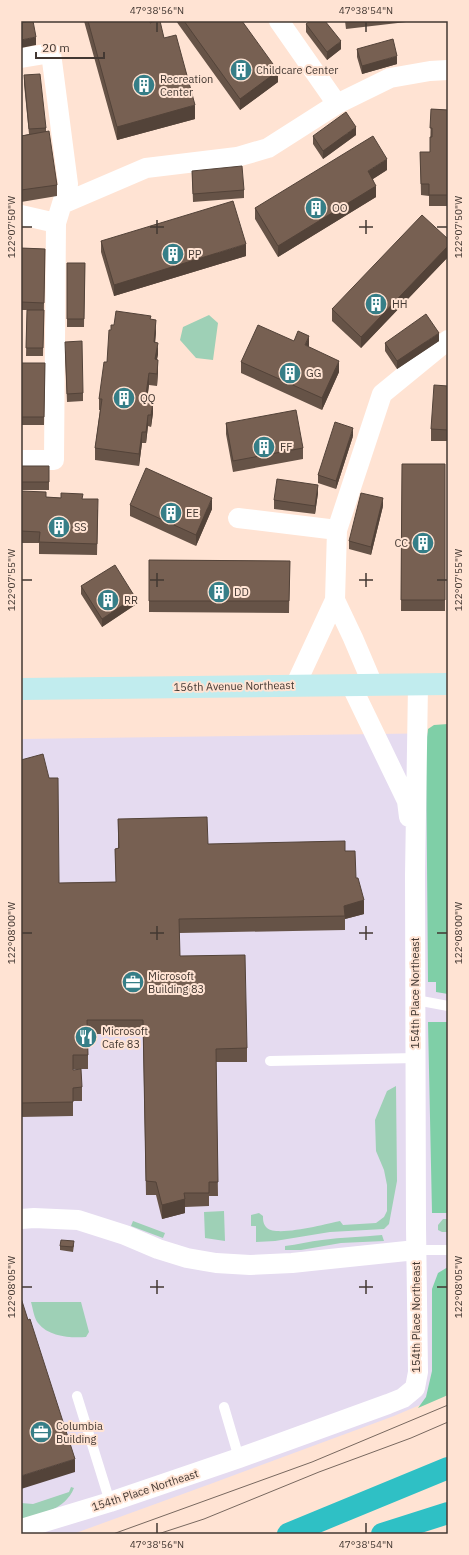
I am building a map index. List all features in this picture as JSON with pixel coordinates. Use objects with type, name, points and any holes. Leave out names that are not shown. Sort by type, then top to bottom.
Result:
[{"type":"highway","points":[[288,1534],[448,1468]]},
{"type":"highway","points":[[382,1534],[448,1513]]},
{"type":"main road","name":"156th Avenue Northeast","points":[[21,689],[448,684]]},
{"type":"street","points":[[279,21],[337,104]]},
{"type":"street","points":[[21,58],[51,54],[68,184],[56,223],[54,460],[21,460]]},
{"type":"street","points":[[62,204],[146,168],[237,157],[268,148],[337,104],[390,78],[430,70],[448,70]]},
{"type":"street","points":[[21,215],[56,223]]},
{"type":"street","points":[[295,686],[335,600],[337,530],[382,394],[448,340]]},
{"type":"street","points":[[238,518],[337,530]]},
{"type":"street","points":[[335,600],[373,685]]},
{"type":"street","name":"154th Place Northeast","points":[[351,685],[407,801],[415,875]]},
{"type":"street","name":"154th Place Northeast","points":[[21,1529],[110,1502],[239,1458],[388,1404],[403,1398],[415,1388],[418,1372],[416,1250],[415,875],[418,685]]},
{"type":"street","points":[[21,1219],[34,1218],[78,1220],[125,1235],[158,1249],[187,1258],[216,1263],[250,1265],[292,1263],[416,1250]]},
{"type":"lane","points":[[416,1000],[448,1006]]},
{"type":"lane","points":[[270,1061],[416,1058]]},
{"type":"lane","points":[[416,1250],[448,1250]]},
{"type":"lane","points":[[77,1396],[110,1502]]},
{"type":"lane","points":[[224,1407],[239,1458]]},
{"type":"shaded area","points":[[448,733],[448,1393],[394,1416],[73,1534],[21,1534],[21,739]]},
{"type":"green space","points":[[209,315],[218,323],[213,360],[196,358],[180,340],[183,327]]},
{"type":"green space","points":[[448,724],[448,994],[436,992],[436,982],[428,982],[426,745],[428,729],[434,725]]},
{"type":"green space","points":[[428,1022],[448,1022],[448,1213],[432,1213]]},
{"type":"green space","points":[[396,1086],[397,1181],[389,1224],[384,1229],[330,1232],[275,1241],[256,1242],[256,1226],[251,1226],[251,1215],[259,1213],[263,1216],[264,1224],[267,1228],[281,1231],[291,1231],[340,1221],[343,1225],[376,1223],[384,1217],[387,1211],[387,1185],[384,1170],[376,1151],[375,1120],[387,1091]]},
{"type":"green space","points":[[224,1211],[225,1241],[205,1238],[204,1212]]},
{"type":"green space","points":[[443,1219],[448,1219],[448,1232],[438,1230],[438,1225]]},
{"type":"green space","points":[[133,1221],[165,1233],[163,1238],[131,1226]]},
{"type":"green space","points":[[382,1235],[384,1241],[341,1243],[301,1250],[285,1250],[285,1246],[317,1241]]},
{"type":"green space","points":[[448,1267],[448,1395],[418,1408],[426,1397],[432,1371],[432,1289],[438,1273]]},
{"type":"green space","points":[[31,1302],[81,1302],[89,1332],[86,1337],[73,1337],[60,1336],[48,1331],[38,1323]]},
{"type":"green space","points":[[71,1487],[74,1488],[70,1495],[59,1506],[21,1521],[21,1503],[33,1504],[69,1492]]},
{"type":"building","points":[[33,21],[36,37],[21,40],[21,23]]},
{"type":"building","name":"Recreation Center","points":[[88,21],[150,21],[150,23],[160,21],[164,38],[176,35],[195,105],[117,127]]},
{"type":"building","name":"Childcare Center","points":[[184,21],[242,21],[278,71],[240,99]]},
{"type":"building","points":[[310,21],[325,21],[341,41],[327,52],[306,24]]},
{"type":"building","points":[[393,39],[397,56],[362,66],[357,49]]},
{"type":"building","points":[[40,74],[46,128],[29,129],[24,75]]},
{"type":"building","points":[[431,109],[448,110],[448,195],[429,195],[429,184],[421,184],[420,152],[430,152],[430,137],[432,137],[432,128],[430,128]]},
{"type":"building","points":[[346,112],[356,127],[323,151],[313,136]]},
{"type":"building","points":[[49,131],[57,185],[21,190],[21,136]]},
{"type":"building","name":"OO","points":[[373,136],[387,159],[368,171],[376,186],[278,246],[255,208]]},
{"type":"building","points":[[242,166],[244,190],[193,194],[192,171]]},
{"type":"building","name":"PP","points":[[233,201],[246,244],[114,285],[101,241]]},
{"type":"building","name":"HH","points":[[422,215],[448,239],[448,246],[361,337],[332,309]]},
{"type":"building","points":[[21,248],[45,249],[44,303],[21,302]]},
{"type":"building","points":[[67,263],[85,263],[84,319],[67,319]]},
{"type":"building","points":[[27,310],[44,310],[43,348],[26,348]]},
{"type":"building","name":"QQ","points":[[116,311],[151,316],[150,319],[156,320],[154,342],[158,343],[155,359],[158,360],[157,374],[149,373],[145,401],[153,402],[151,415],[148,415],[146,432],[142,432],[139,454],[95,448],[102,399],[99,399],[104,362],[107,362],[109,330],[111,330],[111,325],[114,325]]},
{"type":"building","points":[[426,314],[439,333],[397,361],[385,343]]},
{"type":"building","name":"GG","points":[[258,325],[294,341],[298,331],[309,336],[305,345],[339,361],[322,398],[241,362]]},
{"type":"building","points":[[82,341],[83,393],[67,394],[65,342]]},
{"type":"building","points":[[21,363],[45,363],[44,417],[21,417]]},
{"type":"building","points":[[434,385],[448,386],[448,430],[431,429]]},
{"type":"building","name":"FF","points":[[296,410],[303,448],[233,461],[226,423]]},
{"type":"building","points":[[335,422],[353,428],[336,481],[318,475]]},
{"type":"building","name":"CC","points":[[402,464],[445,464],[445,600],[401,600]]},
{"type":"building","points":[[21,466],[49,466],[49,482],[21,482]]},
{"type":"building","name":"EE","points":[[146,468],[212,498],[196,535],[130,505]]},
{"type":"building","points":[[277,479],[318,485],[315,506],[274,500]]},
{"type":"building","name":"SS","points":[[21,491],[46,492],[46,497],[61,498],[61,493],[83,494],[82,499],[98,499],[97,544],[39,542],[40,532],[21,531]]},
{"type":"building","points":[[361,493],[383,498],[371,547],[349,541]]},
{"type":"building","name":"DD","points":[[149,560],[290,561],[289,601],[149,601]]},
{"type":"building","name":"RR","points":[[115,565],[135,597],[102,619],[81,586]]},
{"type":"building","name":"Microsoft Building 83","points":[[43,754],[49,778],[58,778],[59,883],[116,882],[115,849],[119,848],[118,819],[207,817],[208,844],[345,841],[345,851],[355,851],[356,878],[358,878],[364,900],[344,906],[345,916],[179,919],[180,956],[245,955],[247,1048],[216,1049],[218,1182],[209,1182],[209,1193],[184,1193],[185,1199],[162,1205],[156,1182],[146,1181],[143,1020],[87,1020],[88,1055],[73,1055],[73,1070],[81,1069],[82,1087],[73,1088],[73,1102],[21,1103],[21,760]]},
{"type":"building","points":[[61,1240],[74,1241],[73,1247],[60,1246]]},
{"type":"building","name":"Columbia Building","points":[[21,1298],[28,1320],[30,1319],[75,1459],[21,1476]]},
{"type":"tram line","points":[[113,1534],[312,1462],[448,1405]]},
{"type":"tram line","points":[[158,1534],[204,1519],[448,1422]]},
{"type":"place","name":"Childcare Center","points":[[241,70]]},
{"type":"place","name":"Recreation Center","points":[[144,85]]},
{"type":"place","name":"OO","points":[[316,208]]},
{"type":"place","name":"PP","points":[[173,254]]},
{"type":"place","name":"HH","points":[[376,304]]},
{"type":"place","name":"GG","points":[[290,373]]},
{"type":"place","name":"QQ","points":[[124,398]]},
{"type":"place","name":"FF","points":[[264,447]]},
{"type":"place","name":"EE","points":[[171,513]]},
{"type":"place","name":"SS","points":[[59,527]]},
{"type":"place","name":"CC","points":[[423,543]]},
{"type":"place","name":"DD","points":[[219,592]]},
{"type":"place","name":"RR","points":[[108,600]]},
{"type":"place","name":"Microsoft Building 83","points":[[133,982]]},
{"type":"place","name":"Microsoft Cafe 83","points":[[86,1037]]},
{"type":"place","name":"Columbia Building","points":[[41,1432]]}]
